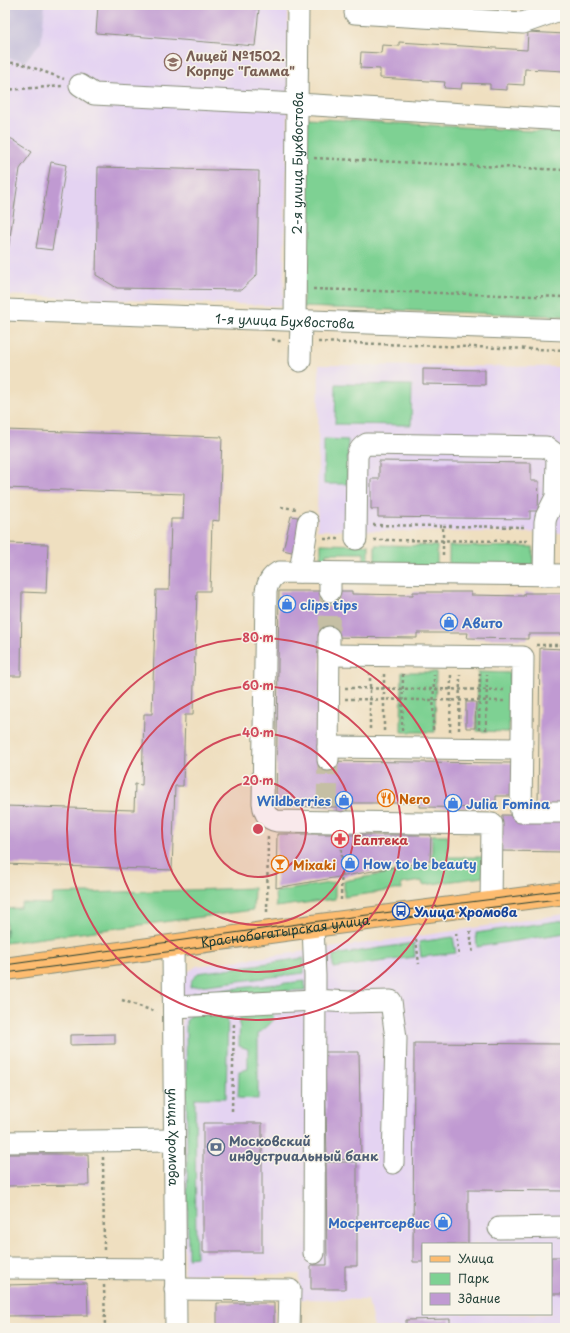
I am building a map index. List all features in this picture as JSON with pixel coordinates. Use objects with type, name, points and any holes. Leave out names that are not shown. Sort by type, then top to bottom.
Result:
[{"type":"main road","name":"Краснобогатырская улица","points":[[5,969],[565,893]]},
{"type":"street","name":"2-я улица Бухвостова","points":[[298,5],[295,288],[300,361]]},
{"type":"street","points":[[355,13],[420,11],[523,23],[565,8]]},
{"type":"street","points":[[80,85],[94,94],[298,104],[565,120]]},
{"type":"street","name":"1-я улица Бухвостова","points":[[5,310],[565,330]]},
{"type":"street","points":[[356,532],[358,456],[360,448],[366,444],[546,447],[554,452],[556,459],[556,493],[555,500],[546,517],[544,575]]},
{"type":"street","points":[[300,572],[307,530]]},
{"type":"street","points":[[491,903],[492,824],[277,821],[268,818],[264,812],[263,804],[266,591],[268,584],[275,574],[279,572],[300,572],[330,582],[443,574],[565,575]]},
{"type":"street","points":[[522,749],[385,748],[328,754],[329,646],[386,655],[523,657],[523,695],[521,812],[565,812]]},
{"type":"street","points":[[313,926],[314,1253]]},
{"type":"street","name":"улица Хромова","points":[[174,946],[167,1010],[174,1140],[176,1328]]},
{"type":"street","points":[[167,1010],[235,1004],[314,1000],[350,1002],[391,1001],[396,1038],[393,1163]]},
{"type":"street","points":[[5,1142],[174,1140]]},
{"type":"street","points":[[499,1228],[565,1227]]},
{"type":"street","points":[[5,1268],[104,1268],[175,1279],[290,1290],[289,1328]]},
{"type":"path","points":[[5,62],[23,64],[80,85]]},
{"type":"path","points":[[5,90],[80,85]]},
{"type":"path","points":[[297,157],[565,170]]},
{"type":"path","points":[[295,288],[565,297]]},
{"type":"path","points":[[356,532],[443,526],[545,534]]},
{"type":"path","points":[[443,526],[443,574]]},
{"type":"path","points":[[307,530],[356,532],[443,540],[545,534]]},
{"type":"path","points":[[523,657],[524,650],[529,645],[565,646]]},
{"type":"path","points":[[385,748],[370,699],[370,688],[386,655]]},
{"type":"path","points":[[385,748],[384,688],[386,655]]},
{"type":"path","points":[[385,748],[402,700],[403,688],[386,655]]},
{"type":"path","points":[[461,748],[434,700],[434,689],[462,656]]},
{"type":"path","points":[[461,748],[450,700],[450,689],[462,656]]},
{"type":"path","points":[[461,748],[459,700],[462,656]]},
{"type":"path","points":[[461,748],[480,700],[480,689],[462,656]]},
{"type":"path","points":[[461,748],[486,700],[487,690],[462,656]]},
{"type":"path","points":[[328,693],[370,688],[403,688],[480,689],[523,695]]},
{"type":"path","points":[[328,693],[370,699],[402,700],[486,700],[523,695]]},
{"type":"path","points":[[267,912],[268,818]]},
{"type":"path","points":[[336,821],[341,900]]},
{"type":"path","points":[[470,931],[473,954]]},
{"type":"path","points":[[456,933],[459,957]]},
{"type":"path","points":[[416,939],[419,964]]},
{"type":"path","points":[[122,1000],[167,1010]]},
{"type":"path","points":[[232,1111],[235,1004]]},
{"type":"path","points":[[103,1141],[105,1328]]},
{"type":"shaded area","points":[[5,5],[288,5],[288,118],[283,306],[5,295]]},
{"type":"shaded area","points":[[5,5],[45,5],[41,42],[25,61],[5,58]]},
{"type":"shaded area","points":[[319,365],[564,367],[562,501],[565,502],[565,533],[317,530]]},
{"type":"shaded area","points":[[565,914],[565,1328],[374,1328],[368,1300],[299,1299],[300,1274],[184,1274],[181,984],[189,971],[197,966],[426,935]]},
{"type":"green space","points":[[307,118],[565,133],[565,316],[303,307]]},
{"type":"green space","points":[[336,384],[412,385],[411,425],[335,424]]},
{"type":"green space","points":[[324,439],[348,440],[347,484],[324,484]]},
{"type":"green space","points":[[321,544],[369,545],[369,565],[364,565],[364,553],[326,553],[326,561],[321,561]]},
{"type":"green space","points":[[375,545],[437,546],[437,566],[375,565]]},
{"type":"green space","points":[[449,546],[533,547],[533,567],[449,566]]},
{"type":"green space","points":[[402,672],[436,672],[435,732],[401,732]]},
{"type":"green space","points":[[478,672],[510,673],[509,732],[477,731]]},
{"type":"green space","points":[[432,835],[448,835],[448,857],[483,857],[483,877],[423,885],[422,881],[401,884],[402,889],[344,897],[344,881],[432,865]]},
{"type":"green space","points":[[335,882],[335,899],[276,907],[275,892]]},
{"type":"green space","points":[[254,888],[253,910],[5,943],[5,928],[7,937],[5,909],[20,908],[22,903],[51,904],[53,894]]},
{"type":"green space","points":[[565,920],[565,933],[477,947],[476,933]]},
{"type":"green space","points":[[453,937],[456,953],[421,957],[419,942]]},
{"type":"green space","points":[[414,943],[415,957],[333,968],[333,955]]},
{"type":"green space","points":[[304,958],[304,973],[190,987],[191,981],[198,973]]},
{"type":"green space","points":[[305,981],[305,990],[194,996],[192,993]]},
{"type":"green space","points":[[228,1010],[226,1098],[195,1098],[196,1257],[188,1258],[186,1021],[192,1014]]},
{"type":"green space","points":[[240,1010],[270,1011],[273,1015],[270,1024],[258,1034],[258,1099],[238,1098],[239,1071],[248,1069],[248,1049],[239,1046]]},
{"type":"building","points":[[98,5],[207,5],[259,9],[255,46],[96,33]]},
{"type":"building","points":[[528,32],[565,34],[565,71],[525,69],[524,85],[507,84],[507,90],[490,89],[490,84],[462,83],[461,89],[444,88],[445,82],[380,78],[380,69],[360,68],[361,52],[381,53],[382,45],[399,46],[399,42],[527,50]]},
{"type":"building","points":[[5,138],[12,139],[32,152],[20,169],[6,264]]},
{"type":"building","points":[[51,162],[66,165],[52,250],[36,248]]},
{"type":"building","points":[[98,167],[259,171],[257,275],[241,290],[117,288],[96,275]]},
{"type":"building","points":[[423,369],[485,370],[485,385],[423,384]]},
{"type":"building","points":[[5,430],[222,437],[219,521],[212,520],[210,591],[197,591],[193,715],[185,715],[183,786],[175,786],[172,870],[5,864],[5,806],[134,810],[135,784],[142,785],[144,714],[152,714],[156,590],[169,590],[171,519],[183,519],[184,494],[5,488]]},
{"type":"building","points":[[379,461],[531,463],[531,481],[539,481],[538,511],[530,511],[530,519],[378,517],[378,509],[371,509],[371,479],[379,479]]},
{"type":"building","points":[[291,516],[304,518],[296,553],[283,550]]},
{"type":"building","points":[[5,543],[48,544],[46,593],[22,592],[21,676],[5,676]]},
{"type":"building","points":[[279,591],[352,591],[352,594],[413,595],[413,592],[471,592],[471,595],[524,596],[524,593],[565,593],[565,634],[528,634],[528,639],[467,638],[468,633],[417,633],[417,638],[321,637],[319,761],[513,763],[513,796],[496,796],[496,808],[420,807],[420,803],[348,803],[346,835],[431,835],[430,861],[276,888],[277,834],[337,834],[337,807],[276,806]]},
{"type":"building","points":[[540,648],[565,649],[565,805],[538,805]]},
{"type":"building","points":[[466,702],[476,702],[475,728],[466,728]]},
{"type":"building","points":[[502,815],[565,816],[565,852],[501,851]]},
{"type":"building","points":[[115,1034],[115,1044],[70,1045],[70,1035]]},
{"type":"building","points":[[414,1043],[565,1044],[565,1191],[468,1190],[468,1243],[422,1243],[422,1262],[413,1262]]},
{"type":"building","points":[[325,1052],[359,1052],[361,1159],[327,1160]]},
{"type":"building","points":[[203,1123],[262,1123],[262,1252],[203,1252]]},
{"type":"building","points":[[5,1154],[88,1154],[89,1185],[5,1186]]},
{"type":"building","points":[[326,1162],[357,1162],[357,1266],[345,1266],[345,1289],[311,1289],[311,1265],[327,1265]]},
{"type":"building","points":[[552,1257],[565,1257],[565,1294],[552,1294]]},
{"type":"building","points":[[87,1283],[88,1315],[5,1316],[5,1285]]},
{"type":"building","points":[[217,1303],[274,1303],[274,1328],[217,1328]]},
{"type":"building","points":[[450,1319],[450,1328],[406,1328],[406,1320]]},
{"type":"tunnel","points":[[329,637],[330,591]]},
{"type":"tunnel","points":[[327,806],[328,761]]},
{"type":"tram line","points":[[5,965],[312,922],[565,890]]},
{"type":"tram line","points":[[5,973],[174,951],[313,930],[565,898]]},
{"type":"place","name":"Лицей №1502. Корпус \"Гамма\"","points":[[173,62]]},
{"type":"place","name":"clips tips","points":[[287,604]]},
{"type":"place","name":"Авито","points":[[449,622]]},
{"type":"place","name":"Nero","points":[[386,798]]},
{"type":"place","name":"Wildberries","points":[[344,800]]},
{"type":"place","name":"Julia Fomina","points":[[453,803]]},
{"type":"place","name":"Еаптека","points":[[340,839]]},
{"type":"place","name":"How to be beauty","points":[[350,863]]},
{"type":"place","name":"Mixaki","points":[[280,864]]},
{"type":"place","name":"Улица Хромова","points":[[401,911]]},
{"type":"place","name":"Московский индустриальный банк","points":[[216,1147]]},
{"type":"place","name":"Мосрентсервис","points":[[443,1222]]}]
